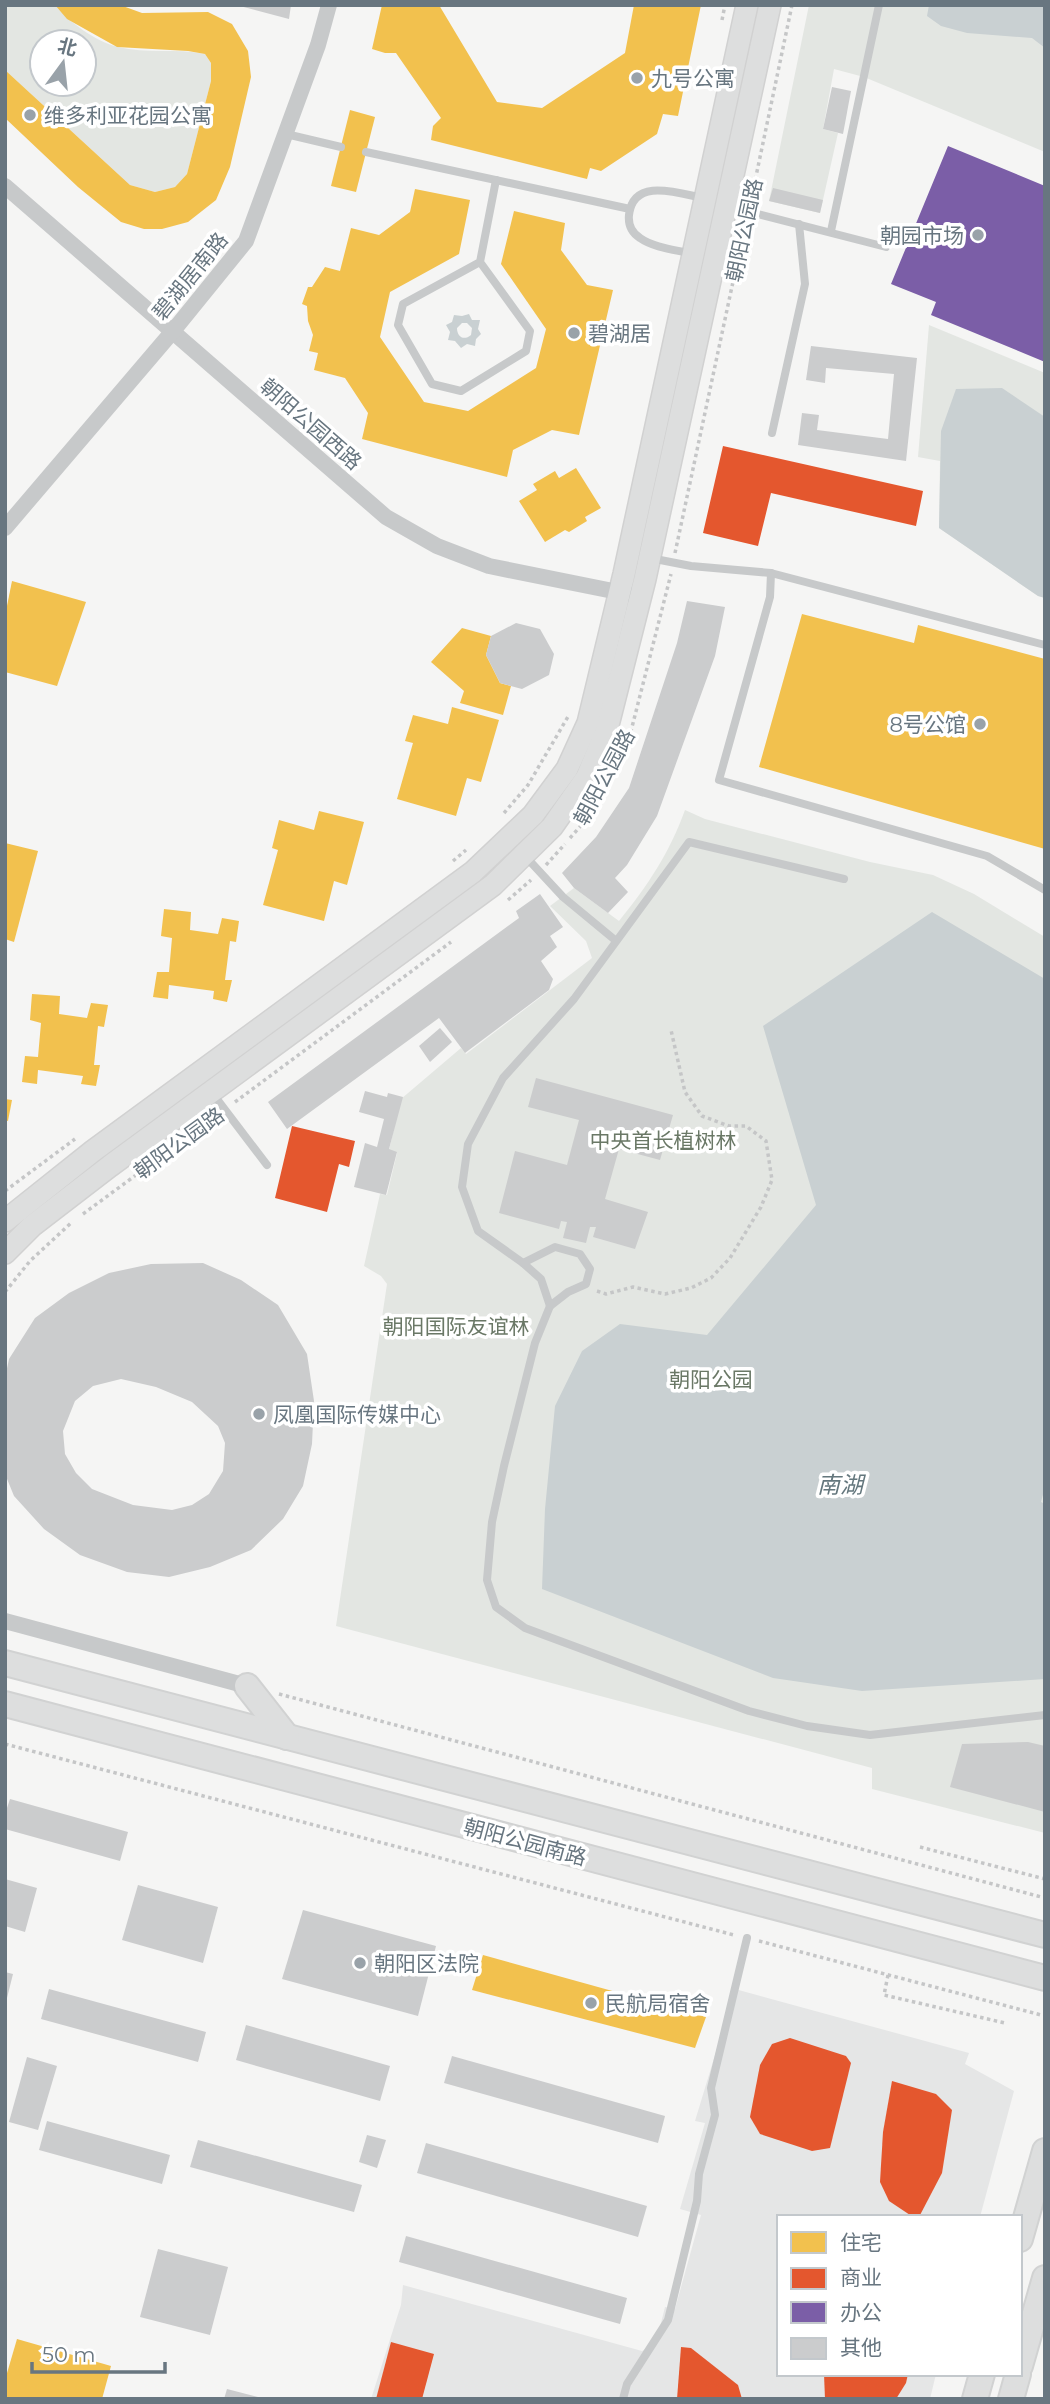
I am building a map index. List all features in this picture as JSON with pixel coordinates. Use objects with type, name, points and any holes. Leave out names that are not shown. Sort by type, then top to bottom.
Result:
[{"type":"main road","name":"朝阳公园路","points":[[5,1253],[32,1226],[493,885],[552,827],[587,777],[607,729],[694,254],[747,5]]},
{"type":"main road","name":"朝阳公园路","points":[[5,1221],[93,1151],[473,872],[533,815],[567,769],[587,723],[630,595],[650,558],[769,5]]},
{"type":"main road","name":"朝阳公园南路","points":[[5,1663],[1045,1935]]},
{"type":"main road","points":[[247,1685],[287,1737]]},
{"type":"main road","name":"朝阳公园南路","points":[[5,1704],[1045,1978]]},
{"type":"main road","points":[[1022,2232],[1045,2151]]},
{"type":"main road","points":[[1022,2359],[1045,2278]]},
{"type":"main road","points":[[975,2399],[981,2376]]},
{"type":"main road","points":[[1011,2399],[1017,2376]]},
{"type":"street","name":"碧湖居南路","points":[[5,528],[246,241],[318,45],[329,5]]},
{"type":"street","name":"朝阳公园西路","points":[[5,186],[386,517],[437,547],[489,566],[630,595]]},
{"type":"street","points":[[5,1621],[247,1685]]},
{"type":"lane","points":[[831,231],[878,5]]},
{"type":"lane","points":[[285,134],[341,147]]},
{"type":"lane","points":[[366,152],[629,209]]},
{"type":"lane","points":[[480,262],[403,304],[398,325],[432,384],[461,391],[526,351],[530,331],[480,262],[496,180]]},
{"type":"lane","points":[[694,254],[638,238],[631,231],[629,209],[644,191],[655,189],[705,199]]},
{"type":"lane","points":[[726,206],[886,247]]},
{"type":"lane","points":[[772,433],[805,284],[799,224]]},
{"type":"lane","points":[[650,558],[771,573],[1045,645]]},
{"type":"lane","points":[[771,573],[770,597],[719,780],[988,856],[1045,890]]},
{"type":"lane","points":[[550,1306],[541,1279],[478,1231],[462,1187],[468,1144],[503,1078],[574,999],[689,842],[844,879]]},
{"type":"lane","points":[[524,854],[563,897],[615,940]]},
{"type":"lane","points":[[211,1092],[267,1165]]},
{"type":"lane","points":[[523,1263],[555,1247],[580,1254],[590,1269],[586,1284],[568,1292],[550,1306],[535,1343],[492,1522],[487,1580],[496,1607],[525,1628],[749,1711],[807,1726],[870,1735],[1045,1715]]},
{"type":"lane","points":[[623,2399],[627,2384],[668,2320],[697,2200],[699,2174],[715,2115],[711,2088],[747,1938]]},
{"type":"path","points":[[719,32],[725,5]]},
{"type":"path","name":"朝阳公园路","points":[[618,756],[631,731],[673,562],[792,5]]},
{"type":"path","points":[[499,820],[528,785],[570,711]]},
{"type":"path","name":"朝阳公园路","points":[[503,904],[540,872],[584,821],[595,801]]},
{"type":"path","points":[[451,862],[471,845]]},
{"type":"path","name":"朝阳公园路","points":[[83,1213],[458,937]]},
{"type":"path","points":[[586,1284],[606,1294],[633,1287],[665,1294],[691,1289],[710,1278],[730,1258],[761,1207],[772,1180],[766,1141],[746,1126],[729,1126],[702,1116],[685,1092],[671,1030]]},
{"type":"path","points":[[5,1192],[84,1132]]},
{"type":"path","points":[[5,1292],[30,1261],[72,1221]]},
{"type":"path","points":[[247,1685],[1045,1898]]},
{"type":"path","points":[[5,1744],[1045,2016]]},
{"type":"path","points":[[920,1847],[1045,1879]]},
{"type":"path","points":[[888,1975],[884,1995],[1005,2023]]},
{"type":"shaded area","points":[[735,1989],[969,2053],[965,2064],[1014,2091],[981,2215],[777,2215],[777,2376],[936,2376],[930,2399],[371,2399],[401,2305],[403,2285],[642,2351],[656,2343],[665,2307],[675,2309],[701,2215],[680,2209],[705,2123],[695,2121]]},
{"type":"green space","points":[[5,5],[55,5],[81,28],[28,28],[28,91],[5,70]]},
{"type":"green space","points":[[809,5],[1045,5],[1045,152],[864,77],[834,69],[823,129],[838,133],[820,213],[769,201]]},
{"type":"green space","points":[[98,38],[118,47],[205,54],[211,63],[211,81],[187,174],[175,187],[155,192],[130,185],[35,98],[98,98]]},
{"type":"green space","points":[[929,325],[1045,373],[1045,598],[1038,596],[939,528],[940,461],[918,457]]},
{"type":"green space","name":"朝阳公园","points":[[685,810],[705,819],[870,862],[933,875],[974,894],[1045,937],[1045,1833],[872,1789],[872,1768],[336,1626],[387,1284],[381,1276],[364,1266],[380,1194],[387,1195],[397,1153],[389,1150],[401,1099],[461,1048],[466,1054],[592,958],[586,941],[550,906],[574,888],[619,921],[657,868]]},
{"type":"water","points":[[929,5],[1045,5],[1045,48],[1032,38],[967,33],[941,26],[927,16]]},
{"type":"water","points":[[469,314],[472,320],[480,320],[478,329],[481,334],[476,339],[475,346],[467,344],[461,348],[455,341],[448,340],[450,332],[446,325],[452,322],[454,315]],"holes":[[[462,323],[467,323],[472,328],[471,335],[463,338],[458,334],[457,328]]]},
{"type":"water","points":[[1002,388],[1045,417],[1045,598],[1038,596],[939,528],[941,431],[956,389]]},
{"type":"water","name":"南湖","points":[[932,912],[1045,979],[1045,1487],[1041,1502],[1045,1504],[1045,1679],[862,1691],[773,1678],[542,1589],[545,1509],[555,1406],[582,1351],[620,1324],[707,1335],[816,1205],[763,1026]]},
{"type":"building: 住宅","name":"维多利亚花园公寓","points":[[55,5],[120,5],[142,13],[208,12],[232,24],[248,51],[251,77],[230,167],[216,200],[188,222],[162,229],[144,229],[121,222],[78,187],[5,118],[5,70],[28,91],[28,98],[35,98],[130,185],[155,192],[175,187],[187,174],[211,81],[211,63],[205,54],[117,47],[98,36],[98,28],[83,28],[67,19]]},
{"type":"building: 住宅","name":"九号公寓","points":[[382,5],[439,5],[497,102],[542,108],[625,53],[634,5],[701,5],[678,116],[663,114],[657,134],[601,171],[590,168],[587,179],[431,140],[433,126],[441,118],[396,53],[372,49]]},
{"type":"building: 住宅","points":[[350,110],[375,117],[356,192],[331,186]]},
{"type":"building: 住宅","name":"碧湖居","points":[[415,189],[470,200],[459,254],[390,292],[380,337],[424,402],[468,411],[536,368],[546,329],[501,264],[514,211],[565,223],[561,250],[587,285],[613,290],[579,435],[552,430],[513,450],[507,477],[362,439],[368,413],[345,378],[314,370],[318,353],[309,351],[313,335],[307,306],[302,304],[308,287],[312,287],[325,267],[340,271],[351,228],[379,235],[410,212]]},
{"type":"building: 住宅","points":[[576,468],[601,508],[585,517],[587,521],[569,532],[565,530],[545,542],[519,501],[537,490],[533,484],[555,471],[559,478]]},
{"type":"building: 住宅","points":[[12,581],[86,602],[57,686],[5,672],[5,616]]},
{"type":"building: 住宅","points":[[802,614],[914,643],[918,625],[1045,659],[1045,849],[759,767]]},
{"type":"building: 住宅","points":[[462,628],[491,636],[486,655],[500,683],[511,686],[503,715],[460,703],[464,691],[431,662]]},
{"type":"building: 住宅","points":[[452,707],[499,720],[481,782],[467,778],[456,816],[397,799],[413,743],[405,741],[413,715],[448,724]]},
{"type":"building: 住宅","points":[[319,811],[364,822],[347,885],[334,881],[324,921],[263,905],[278,850],[272,848],[279,820],[314,830]]},
{"type":"building: 住宅","points":[[5,843],[38,851],[14,942],[5,939]]},
{"type":"building: 住宅","points":[[164,909],[191,912],[190,930],[218,934],[222,918],[239,921],[236,942],[230,941],[225,980],[232,980],[227,1002],[213,999],[214,991],[169,985],[168,999],[153,997],[157,972],[169,972],[172,938],[161,936]]},
{"type":"building: 住宅","points":[[32,994],[60,996],[59,1014],[87,1018],[91,1003],[108,1005],[104,1027],[98,1026],[94,1065],[100,1065],[96,1086],[81,1084],[83,1076],[38,1070],[37,1084],[22,1082],[25,1056],[38,1057],[41,1023],[30,1020]]},
{"type":"building: 住宅","points":[[5,1099],[12,1100],[8,1121],[5,1120]]},
{"type":"building: 住宅","name":"民航局宿舍","points":[[483,1955],[706,2017],[695,2048],[472,1990]]},
{"type":"building: 住宅","points":[[17,2339],[111,2366],[102,2399],[5,2399],[5,2380]]},
{"type":"building: 商业","points":[[723,446],[923,491],[916,526],[771,493],[758,546],[703,533]]},
{"type":"building: 商业","points":[[292,1126],[355,1141],[349,1167],[339,1164],[327,1212],[275,1198]]},
{"type":"building: 商业","points":[[790,2038],[846,2056],[851,2063],[830,2148],[812,2151],[760,2134],[750,2117],[760,2065],[772,2044]]},
{"type":"building: 商业","points":[[892,2081],[936,2094],[952,2110],[942,2173],[920,2215],[910,2215],[889,2201],[880,2182],[883,2132]]},
{"type":"building: 商业","points":[[391,2342],[434,2354],[422,2399],[376,2399]]},
{"type":"building: 商业","points":[[681,2347],[691,2348],[738,2385],[742,2399],[677,2399]]},
{"type":"building: 商业","points":[[824,2376],[908,2376],[896,2399],[825,2399]]},
{"type":"building: 办公","name":"朝园市场","points":[[948,146],[1045,186],[1045,362],[931,315],[936,302],[891,284]]},
{"type":"building: 其他","points":[[236,5],[291,5],[289,19]]},
{"type":"building: 其他","points":[[832,87],[851,91],[843,134],[823,129]]},
{"type":"building: 其他","points":[[773,188],[823,200],[820,213],[769,201]]},
{"type":"building: 其他","points":[[811,346],[917,358],[906,461],[798,445],[802,413],[819,415],[817,430],[888,439],[894,374],[826,368],[825,383],[806,380]]},
{"type":"building: 其他","points":[[687,601],[725,607],[715,656],[657,816],[627,865],[615,878],[628,892],[608,913],[574,888],[562,873],[596,837],[629,788],[677,643]]},
{"type":"building: 其他","points":[[516,623],[540,629],[554,654],[549,675],[522,689],[500,683],[486,655],[491,636]]},
{"type":"building: 其他","points":[[540,894],[563,927],[550,936],[557,947],[541,961],[553,979],[549,990],[465,1053],[439,1018],[287,1129],[268,1102],[519,918],[516,911]]},
{"type":"building: 其他","points":[[440,1028],[452,1042],[430,1062],[419,1046]]},
{"type":"building: 其他","points":[[536,1078],[673,1115],[660,1160],[619,1149],[605,1199],[648,1212],[635,1249],[593,1237],[596,1227],[590,1227],[586,1243],[563,1238],[567,1222],[561,1221],[559,1229],[499,1213],[515,1151],[567,1165],[579,1120],[528,1107]]},
{"type":"building: 其他","points":[[365,1091],[387,1097],[388,1093],[403,1097],[389,1149],[397,1152],[386,1195],[354,1187],[365,1143],[377,1147],[384,1119],[359,1112]]},
{"type":"building: 其他","name":"凤凰国际传媒中心","points":[[203,1263],[241,1280],[278,1305],[307,1354],[314,1401],[312,1444],[303,1486],[283,1519],[251,1550],[210,1567],[169,1577],[127,1572],[80,1555],[44,1529],[14,1496],[5,1474],[5,1378],[9,1359],[35,1318],[69,1293],[109,1273],[151,1264]],"holes":[[[121,1379],[156,1387],[192,1402],[218,1426],[225,1443],[223,1471],[209,1494],[192,1505],[172,1510],[133,1505],[92,1489],[76,1473],[65,1454],[63,1431],[75,1401],[93,1386]]]},
{"type":"building: 其他","points":[[1028,1742],[1045,1746],[1045,1812],[950,1787],[962,1744]]},
{"type":"building: 其他","points":[[10,1799],[128,1832],[120,1861],[5,1829],[5,1814]]},
{"type":"building: 其他","points":[[5,1879],[37,1888],[25,1932],[5,1926]]},
{"type":"building: 其他","points":[[138,1885],[218,1907],[203,1963],[122,1940]]},
{"type":"building: 其他","name":"朝阳区法院","points":[[303,1910],[436,1946],[418,2016],[282,1979]]},
{"type":"building: 其他","points":[[5,1972],[13,1974],[6,2002],[5,2002]]},
{"type":"building: 其他","points":[[49,1989],[206,2032],[198,2062],[41,2019]]},
{"type":"building: 其他","points":[[246,2025],[390,2066],[380,2101],[236,2060]]},
{"type":"building: 其他","points":[[452,2056],[665,2116],[658,2143],[444,2083]]},
{"type":"building: 其他","points":[[27,2057],[57,2066],[38,2130],[9,2122]]},
{"type":"building: 其他","points":[[47,2121],[170,2155],[162,2184],[39,2150]]},
{"type":"building: 其他","points":[[367,2135],[386,2140],[377,2168],[359,2162]]},
{"type":"building: 其他","points":[[198,2140],[362,2185],[354,2212],[190,2167]]},
{"type":"building: 其他","points":[[426,2143],[647,2206],[638,2237],[417,2173]]},
{"type":"building: 其他","points":[[406,2236],[627,2298],[620,2324],[399,2262]]},
{"type":"building: 其他","points":[[158,2249],[228,2267],[210,2335],[140,2317]]},
{"type":"building: 其他","points":[[227,2389],[262,2398],[262,2399],[224,2399]]},
{"type":"place","name":"九号公寓","points":[[637,78]]},
{"type":"place","name":"维多利亚花园公寓","points":[[30,115]]},
{"type":"place","name":"朝园市场","points":[[978,235]]},
{"type":"place","name":"碧湖居","points":[[574,333]]},
{"type":"place","name":"8号公馆","points":[[980,724]]},
{"type":"place","name":"凤凰国际传媒中心","points":[[259,1414]]},
{"type":"place","name":"朝阳区法院","points":[[360,1963]]},
{"type":"place","name":"民航局宿舍","points":[[591,2003]]},
{"type":"park label","name":"中央首长植树林","points":[[663,1140]]},
{"type":"park label","name":"朝阳国际友谊林","points":[[456,1326]]}]
